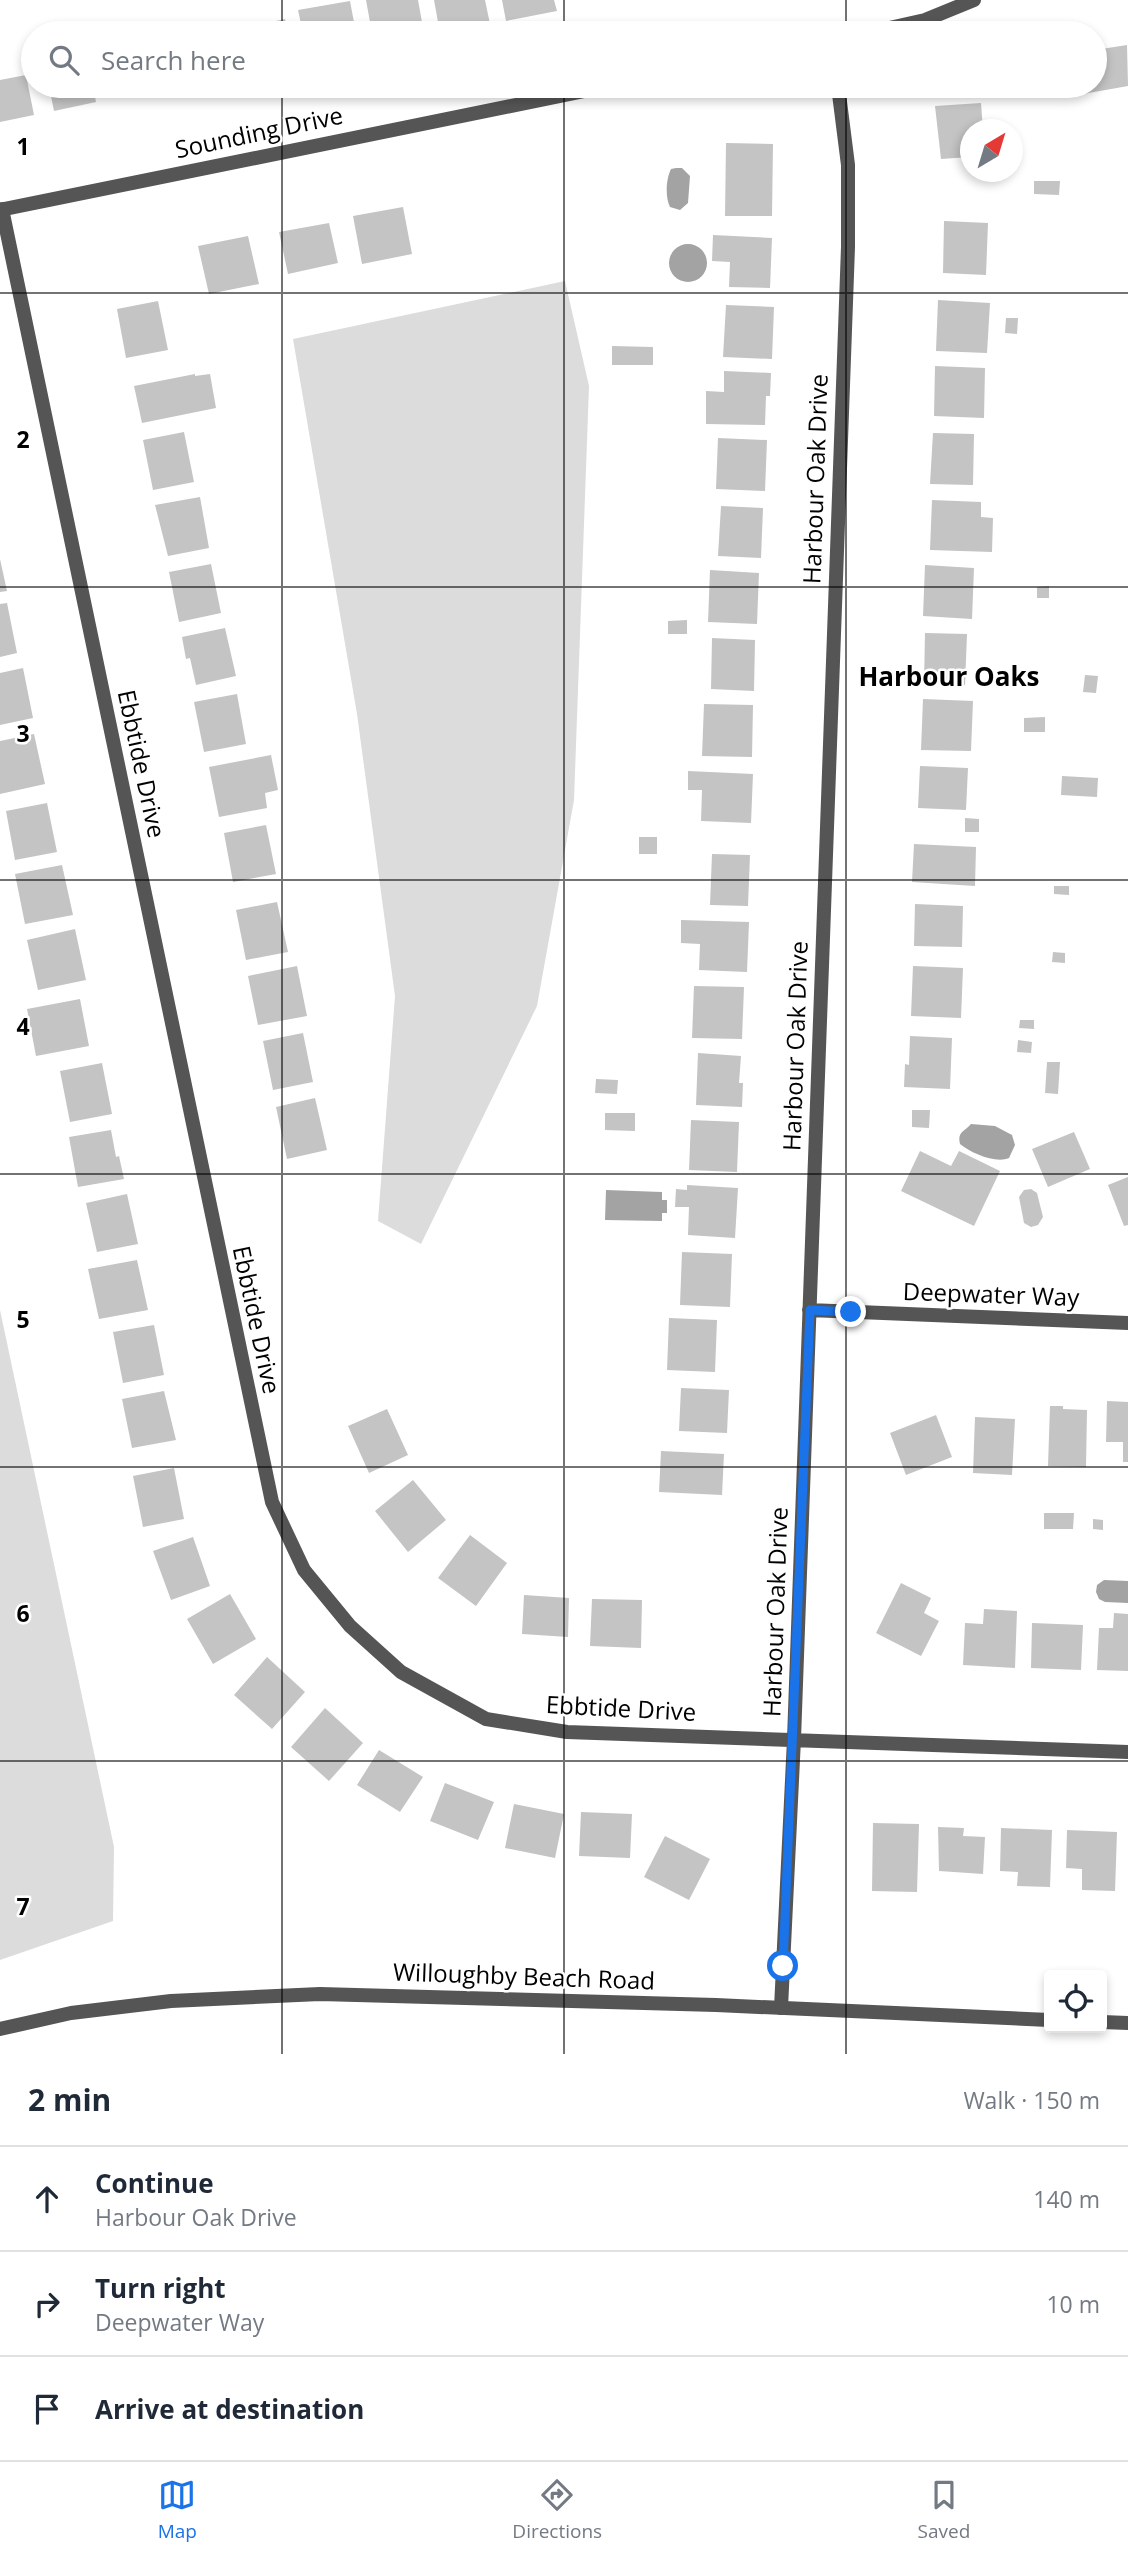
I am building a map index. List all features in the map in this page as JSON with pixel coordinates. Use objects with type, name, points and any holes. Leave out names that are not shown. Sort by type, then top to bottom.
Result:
[{"type":"street","points":[[921,21],[974,0]]},
{"type":"street","name":"Sounding Drive","points":[[1,209],[550,98]]},
{"type":"street","name":"Harbour Oak Drive","points":[[782,2008],[848,247],[848,165],[840,98]]},
{"type":"street","name":"Ebbtide Drive","points":[[1,209],[272,1502],[304,1570],[350,1626],[401,1672],[486,1719],[567,1732],[1128,1752]]},
{"type":"street","name":"Deepwater Way","points":[[810,1310],[1128,1323]]},
{"type":"street","name":"Willoughby Beach Road","points":[[0,2029],[71,2013],[171,2001],[320,1994],[782,2008],[1044,2020]]},
{"type":"street","points":[[1107,2022],[1128,2023]]},
{"type":"shaded area","points":[[676,168],[682,168],[690,176],[688,203],[680,210],[670,207],[667,193],[669,173]]},
{"type":"shaded area","points":[[688,244],[702,249],[707,263],[702,277],[688,282],[674,277],[669,263],[674,249]]},
{"type":"shaded area","points":[[565,281],[589,386],[574,800],[537,1006],[421,1244],[378,1221],[395,996],[357,714],[293,339]]},
{"type":"shaded area","points":[[971,1124],[995,1126],[1012,1135],[1015,1145],[1009,1158],[997,1160],[984,1157],[960,1144],[960,1135]]},
{"type":"shaded area","points":[[606,1190],[662,1192],[662,1200],[667,1200],[667,1213],[662,1213],[662,1221],[605,1220]]},
{"type":"shaded area","points":[[0,1310],[114,1847],[113,1921],[0,1960]]},
{"type":"shaded area","points":[[1104,1580],[1128,1581],[1128,1603],[1105,1602],[1099,1599],[1097,1585]]},
{"type":"building","points":[[366,0],[418,0],[422,21],[370,21]]},
{"type":"building","points":[[434,0],[485,0],[489,21],[438,21]]},
{"type":"building","points":[[502,0],[554,0],[557,11],[506,21]]},
{"type":"building","points":[[350,1],[354,21],[300,21],[298,10]]},
{"type":"building","points":[[1127,45],[1128,86],[1107,90],[1107,48]]},
{"type":"building","points":[[21,76],[21,98],[31,98],[34,115],[0,122],[0,80]]},
{"type":"building","points":[[51,98],[95,98],[96,102],[54,111]]},
{"type":"building","points":[[981,103],[982,119],[960,119],[960,158],[941,159],[935,106]]},
{"type":"building","points":[[726,143],[773,144],[772,216],[725,216]]},
{"type":"building","points":[[1034,181],[1060,181],[1059,195],[1034,194]]},
{"type":"building","points":[[403,207],[412,254],[362,264],[353,216]]},
{"type":"building","points":[[944,221],[988,223],[986,275],[943,273]]},
{"type":"building","points":[[329,223],[338,263],[288,274],[279,232]]},
{"type":"building","points":[[713,235],[772,238],[770,288],[729,287],[730,262],[712,261]]},
{"type":"building","points":[[248,236],[259,284],[209,294],[198,246]]},
{"type":"building","points":[[938,300],[990,303],[987,353],[936,351]]},
{"type":"building","points":[[158,301],[168,350],[126,358],[117,309]]},
{"type":"building","points":[[726,305],[774,307],[772,359],[723,357]]},
{"type":"building","points":[[1006,318],[1018,318],[1017,334],[1005,333]]},
{"type":"building","points":[[612,346],[653,347],[653,365],[612,365]]},
{"type":"building","points":[[935,366],[985,368],[984,418],[934,416]]},
{"type":"building","points":[[724,371],[771,373],[770,396],[766,396],[765,425],[706,424],[706,391],[724,392]]},
{"type":"building","points":[[195,374],[210,374],[216,408],[142,423],[134,386]]},
{"type":"building","points":[[184,432],[194,482],[153,490],[143,440]]},
{"type":"building","points":[[933,433],[974,434],[973,485],[930,484]]},
{"type":"building","points":[[718,438],[767,440],[765,491],[716,489]]},
{"type":"building","points":[[200,497],[209,548],[168,556],[155,505]]},
{"type":"building","points":[[932,500],[981,502],[981,517],[993,518],[992,552],[930,550]]},
{"type":"building","points":[[721,506],[763,508],[761,558],[718,556]]},
{"type":"building","points":[[0,559],[7,591],[0,592]]},
{"type":"building","points":[[211,564],[221,613],[179,622],[169,572]]},
{"type":"building","points":[[925,565],[974,568],[972,619],[923,616]]},
{"type":"building","points":[[710,570],[759,573],[757,624],[708,622]]},
{"type":"building","points":[[1049,586],[1049,598],[1037,598],[1037,587]]},
{"type":"building","points":[[7,603],[17,653],[0,657],[0,604]]},
{"type":"building","points":[[687,620],[687,634],[668,634],[668,621]]},
{"type":"building","points":[[225,628],[236,676],[196,685],[190,658],[186,659],[182,637]]},
{"type":"building","points":[[925,633],[967,634],[965,685],[924,683]]},
{"type":"building","points":[[712,638],[755,640],[754,691],[711,689]]},
{"type":"building","points":[[23,668],[33,718],[0,725],[0,673]]},
{"type":"building","points":[[1085,675],[1098,676],[1096,693],[1083,692]]},
{"type":"building","points":[[237,694],[246,744],[204,752],[194,702]]},
{"type":"building","points":[[923,699],[973,701],[971,751],[921,750]]},
{"type":"building","points":[[704,704],[753,705],[752,757],[702,756]]},
{"type":"building","points":[[1045,717],[1045,732],[1024,732],[1024,718]]},
{"type":"building","points":[[34,734],[45,784],[0,794],[0,741]]},
{"type":"building","points":[[271,755],[278,790],[265,793],[267,808],[219,817],[209,767]]},
{"type":"building","points":[[920,766],[968,768],[966,810],[918,808]]},
{"type":"building","points":[[688,771],[753,774],[751,823],[701,821],[702,790],[688,790]]},
{"type":"building","points":[[1062,776],[1098,778],[1097,797],[1061,795]]},
{"type":"building","points":[[47,803],[57,852],[15,860],[6,811]]},
{"type":"building","points":[[965,818],[979,819],[979,832],[965,832]]},
{"type":"building","points":[[266,825],[276,874],[233,882],[224,833]]},
{"type":"building","points":[[639,837],[657,837],[657,854],[639,854]]},
{"type":"building","points":[[914,844],[976,847],[975,886],[912,882]]},
{"type":"building","points":[[712,854],[750,855],[748,906],[710,905]]},
{"type":"building","points":[[62,865],[73,915],[25,924],[15,874]]},
{"type":"building","points":[[1054,886],[1069,886],[1069,895],[1054,894]]},
{"type":"building","points":[[277,902],[288,952],[246,960],[236,910]]},
{"type":"building","points":[[915,904],[963,906],[962,947],[914,946]]},
{"type":"building","points":[[681,920],[749,922],[747,972],[699,970],[700,944],[681,943]]},
{"type":"building","points":[[75,929],[86,980],[38,990],[27,940]]},
{"type":"building","points":[[1053,952],[1065,953],[1065,963],[1052,962]]},
{"type":"building","points":[[297,966],[307,1016],[258,1025],[248,976]]},
{"type":"building","points":[[913,966],[963,968],[961,1018],[911,1016]]},
{"type":"building","points":[[694,986],[744,987],[742,1039],[692,1038]]},
{"type":"building","points":[[80,999],[89,1046],[36,1056],[27,1009]]},
{"type":"building","points":[[1020,1020],[1034,1020],[1034,1029],[1019,1028]]},
{"type":"building","points":[[303,1033],[313,1082],[273,1090],[263,1041]]},
{"type":"building","points":[[910,1036],[952,1038],[950,1089],[904,1087],[905,1064],[909,1065]]},
{"type":"building","points":[[1018,1040],[1032,1042],[1031,1053],[1017,1052]]},
{"type":"building","points":[[698,1053],[741,1056],[739,1083],[743,1083],[742,1107],[696,1105]]},
{"type":"building","points":[[1047,1062],[1060,1062],[1058,1094],[1045,1093]]},
{"type":"building","points":[[102,1063],[112,1114],[70,1122],[60,1071]]},
{"type":"building","points":[[596,1079],[618,1080],[617,1094],[595,1093]]},
{"type":"building","points":[[315,1098],[327,1150],[287,1159],[276,1107]]},
{"type":"building","points":[[912,1110],[930,1110],[929,1128],[912,1127]]},
{"type":"building","points":[[605,1113],[635,1113],[635,1131],[605,1130]]},
{"type":"building","points":[[691,1120],[739,1122],[737,1172],[689,1170]]},
{"type":"building","points":[[111,1130],[124,1179],[78,1187],[69,1137]]},
{"type":"building","points":[[1074,1132],[1090,1169],[1048,1187],[1032,1149]]},
{"type":"building","points":[[920,1151],[951,1166],[959,1151],[1000,1171],[974,1226],[901,1191]]},
{"type":"building","points":[[1128,1177],[1128,1225],[1124,1226],[1108,1185]]},
{"type":"building","points":[[687,1185],[738,1188],[735,1238],[688,1235],[689,1207],[675,1207],[676,1189],[687,1190]]},
{"type":"building","points":[[1031,1189],[1037,1193],[1043,1217],[1038,1225],[1031,1227],[1024,1223],[1019,1197],[1024,1190]]},
{"type":"building","points":[[127,1194],[138,1244],[97,1252],[86,1203]]},
{"type":"building","points":[[682,1252],[732,1254],[730,1307],[680,1305]]},
{"type":"building","points":[[137,1260],[148,1310],[99,1319],[88,1269]]},
{"type":"building","points":[[669,1318],[717,1320],[715,1372],[667,1370]]},
{"type":"building","points":[[154,1325],[164,1375],[123,1383],[113,1332]]},
{"type":"building","points":[[681,1388],[729,1390],[727,1433],[679,1431]]},
{"type":"building","points":[[164,1391],[176,1440],[132,1448],[122,1399]]},
{"type":"building","points":[[1107,1401],[1128,1402],[1128,1462],[1123,1462],[1123,1442],[1106,1442]]},
{"type":"building","points":[[1050,1406],[1087,1410],[1086,1467],[1048,1466]]},
{"type":"building","points":[[387,1409],[408,1455],[369,1473],[348,1426]]},
{"type":"building","points":[[936,1415],[952,1457],[906,1475],[890,1433]]},
{"type":"building","points":[[975,1417],[1015,1419],[1012,1475],[973,1473]]},
{"type":"building","points":[[661,1451],[724,1454],[722,1495],[659,1492]]},
{"type":"building","points":[[174,1468],[184,1519],[143,1527],[133,1476]]},
{"type":"building","points":[[413,1480],[446,1520],[408,1552],[375,1511]]},
{"type":"building","points":[[1044,1513],[1074,1513],[1073,1529],[1044,1529]]},
{"type":"building","points":[[1093,1519],[1103,1520],[1103,1530],[1093,1529]]},
{"type":"building","points":[[470,1535],[507,1563],[476,1606],[438,1578]]},
{"type":"building","points":[[193,1537],[210,1586],[171,1600],[153,1551]]},
{"type":"building","points":[[901,1583],[931,1598],[924,1613],[939,1621],[921,1656],[876,1633]]},
{"type":"building","points":[[230,1594],[256,1639],[213,1664],[187,1619]]},
{"type":"building","points":[[524,1595],[569,1598],[568,1637],[522,1634]]},
{"type":"building","points":[[592,1599],[642,1600],[641,1648],[590,1646]]},
{"type":"building","points":[[984,1609],[1017,1611],[1015,1668],[963,1665],[965,1623],[983,1624]]},
{"type":"building","points":[[1114,1613],[1128,1614],[1128,1671],[1097,1670],[1099,1628],[1113,1628]]},
{"type":"building","points":[[1032,1623],[1083,1625],[1081,1670],[1031,1668]]},
{"type":"building","points":[[267,1657],[305,1692],[272,1729],[234,1695]]},
{"type":"building","points":[[325,1708],[363,1743],[329,1781],[291,1747]]},
{"type":"building","points":[[379,1750],[423,1777],[400,1812],[357,1785]]},
{"type":"building","points":[[445,1783],[494,1802],[478,1840],[430,1821]]},
{"type":"building","points":[[514,1804],[564,1814],[555,1858],[505,1848]]},
{"type":"building","points":[[581,1812],[632,1814],[630,1858],[579,1856]]},
{"type":"building","points":[[873,1823],[919,1824],[917,1892],[872,1891]]},
{"type":"building","points":[[938,1827],[964,1828],[963,1836],[985,1837],[983,1874],[939,1871]]},
{"type":"building","points":[[1001,1828],[1052,1830],[1050,1887],[1017,1886],[1018,1872],[1000,1871]]},
{"type":"building","points":[[1067,1830],[1117,1832],[1115,1891],[1082,1890],[1082,1869],[1066,1868]]},
{"type":"building","points":[[665,1836],[710,1859],[689,1900],[644,1877]]},
{"type":"district","name":"Harbour Oaks","points":[[949,677]]},
{"type":"route","points":[[783,1966],[810,1310],[851,1312]]}]
